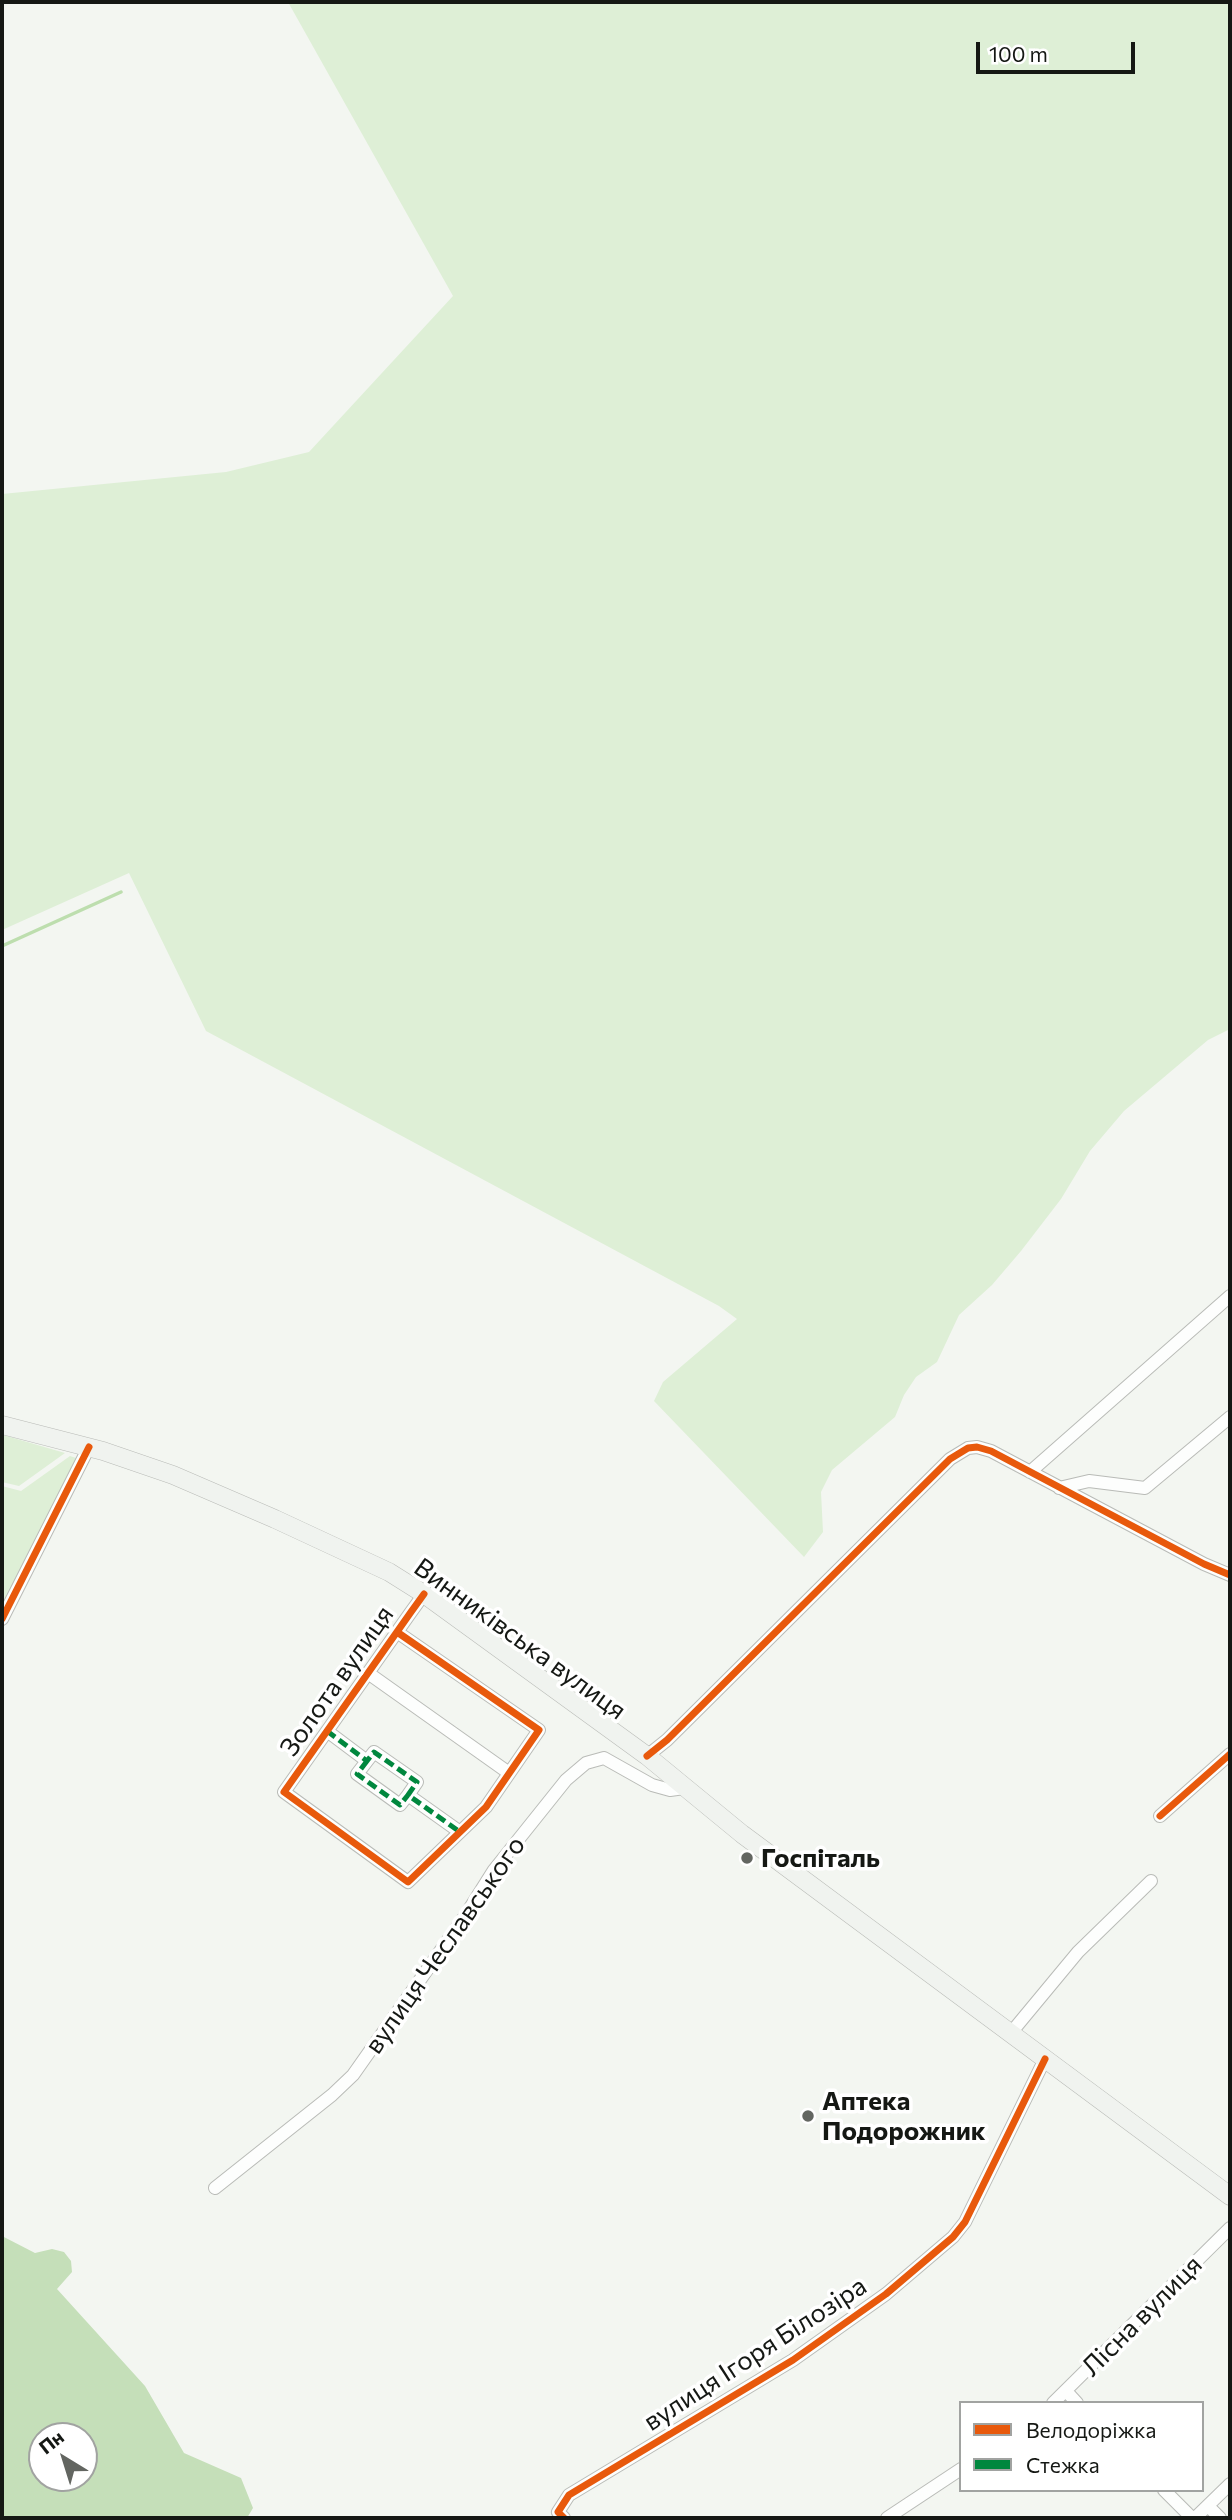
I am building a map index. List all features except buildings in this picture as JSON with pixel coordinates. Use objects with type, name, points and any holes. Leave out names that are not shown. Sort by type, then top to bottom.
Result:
[{"type":"main road","name":"Винниківська вулиця","points":[[2,1425],[89,1447],[173,1475],[389,1572],[424,1594],[647,1756],[688,1791],[1230,2196]]},
{"type":"street","points":[[1030,1472],[1230,1296]]},
{"type":"street","points":[[1059,1488],[1089,1480],[1145,1488],[1230,1418]]},
{"type":"street","points":[[2,1619],[89,1447]]},
{"type":"street","points":[[647,1756],[667,1740],[865,1541],[959,1452],[977,1447],[991,1451],[1204,1564],[1230,1575]]},
{"type":"street","name":"Золота вулиця","points":[[424,1594],[284,1792],[408,1882],[460,1832]]},
{"type":"street","points":[[397,1632],[539,1730],[486,1807],[460,1832],[408,1795]]},
{"type":"street","points":[[368,1673],[509,1773]]},
{"type":"street","points":[[327,1731],[368,1761]]},
{"type":"street","points":[[374,1752],[417,1782],[400,1805],[357,1774],[368,1761],[374,1752]]},
{"type":"street","points":[[1160,1815],[1230,1754]]},
{"type":"street","name":"вулиця Чеславського","points":[[215,2188],[332,2095],[353,2075],[465,1916],[494,1870],[566,1780],[586,1763],[604,1758],[652,1785],[688,1791]]},
{"type":"street","points":[[1010,2034],[1078,1952],[1151,1881]]},
{"type":"street","name":"вулиця Ігоря Білозіра","points":[[564,2518],[558,2512],[569,2496],[793,2360],[886,2294],[953,2237],[965,2222],[1045,2059]]},
{"type":"street","name":"Лісна вулиця","points":[[1055,2401],[1230,2228]]},
{"type":"street","points":[[1066,2391],[1075,2401]]},
{"type":"street","points":[[887,2518],[959,2470]]},
{"type":"street","points":[[1166,2492],[1193,2518],[1230,2484]]},
{"type":"street","points":[[1208,2506],[1220,2518]]},
{"type":"green space","points":[[288,2],[1230,2],[1230,1029],[1208,1040],[1124,1111],[1090,1151],[1061,1199],[1021,1251],[992,1285],[959,1315],[937,1362],[916,1377],[904,1395],[895,1417],[832,1470],[821,1492],[823,1532],[804,1557],[654,1401],[663,1382],[737,1319],[719,1306],[206,1031],[129,873],[2,930],[2,494],[226,472],[309,452],[453,296]]},
{"type":"green space","points":[[2,1435],[65,1453],[19,1486],[2,1482]]},
{"type":"green space","points":[[70,1456],[79,1459],[2,1605],[2,1486],[21,1491]]},
{"type":"green space","points":[[2,2236],[35,2253],[52,2249],[64,2252],[71,2261],[72,2272],[57,2289],[145,2386],[184,2453],[241,2478],[253,2508],[247,2518],[2,2518]]},
{"type":"waterway","points":[[2,946],[121,892]]},
{"type":"marked path","points":[[327,1731],[367,1761],[374,1752],[417,1782],[408,1795],[460,1832]]},
{"type":"marked path","points":[[367,1761],[357,1774],[400,1805],[408,1795]]},
{"type":"cycle path","points":[[2,1619],[89,1447]]},
{"type":"cycle path","points":[[647,1756],[667,1740],[950,1459],[968,1448],[977,1447],[991,1451],[1204,1564],[1230,1575]]},
{"type":"cycle path","points":[[397,1632],[539,1730],[486,1807],[408,1882],[284,1792],[411,1612],[424,1594]]},
{"type":"cycle path","points":[[1160,1816],[1230,1754]]},
{"type":"cycle path","points":[[564,2518],[558,2512],[569,2495],[793,2360],[886,2294],[953,2237],[965,2222],[1045,2059]]},
{"type":"place","name":"Госпіталь","points":[[747,1858]]},
{"type":"place","name":"Аптека Подорожник","points":[[808,2116]]}]
